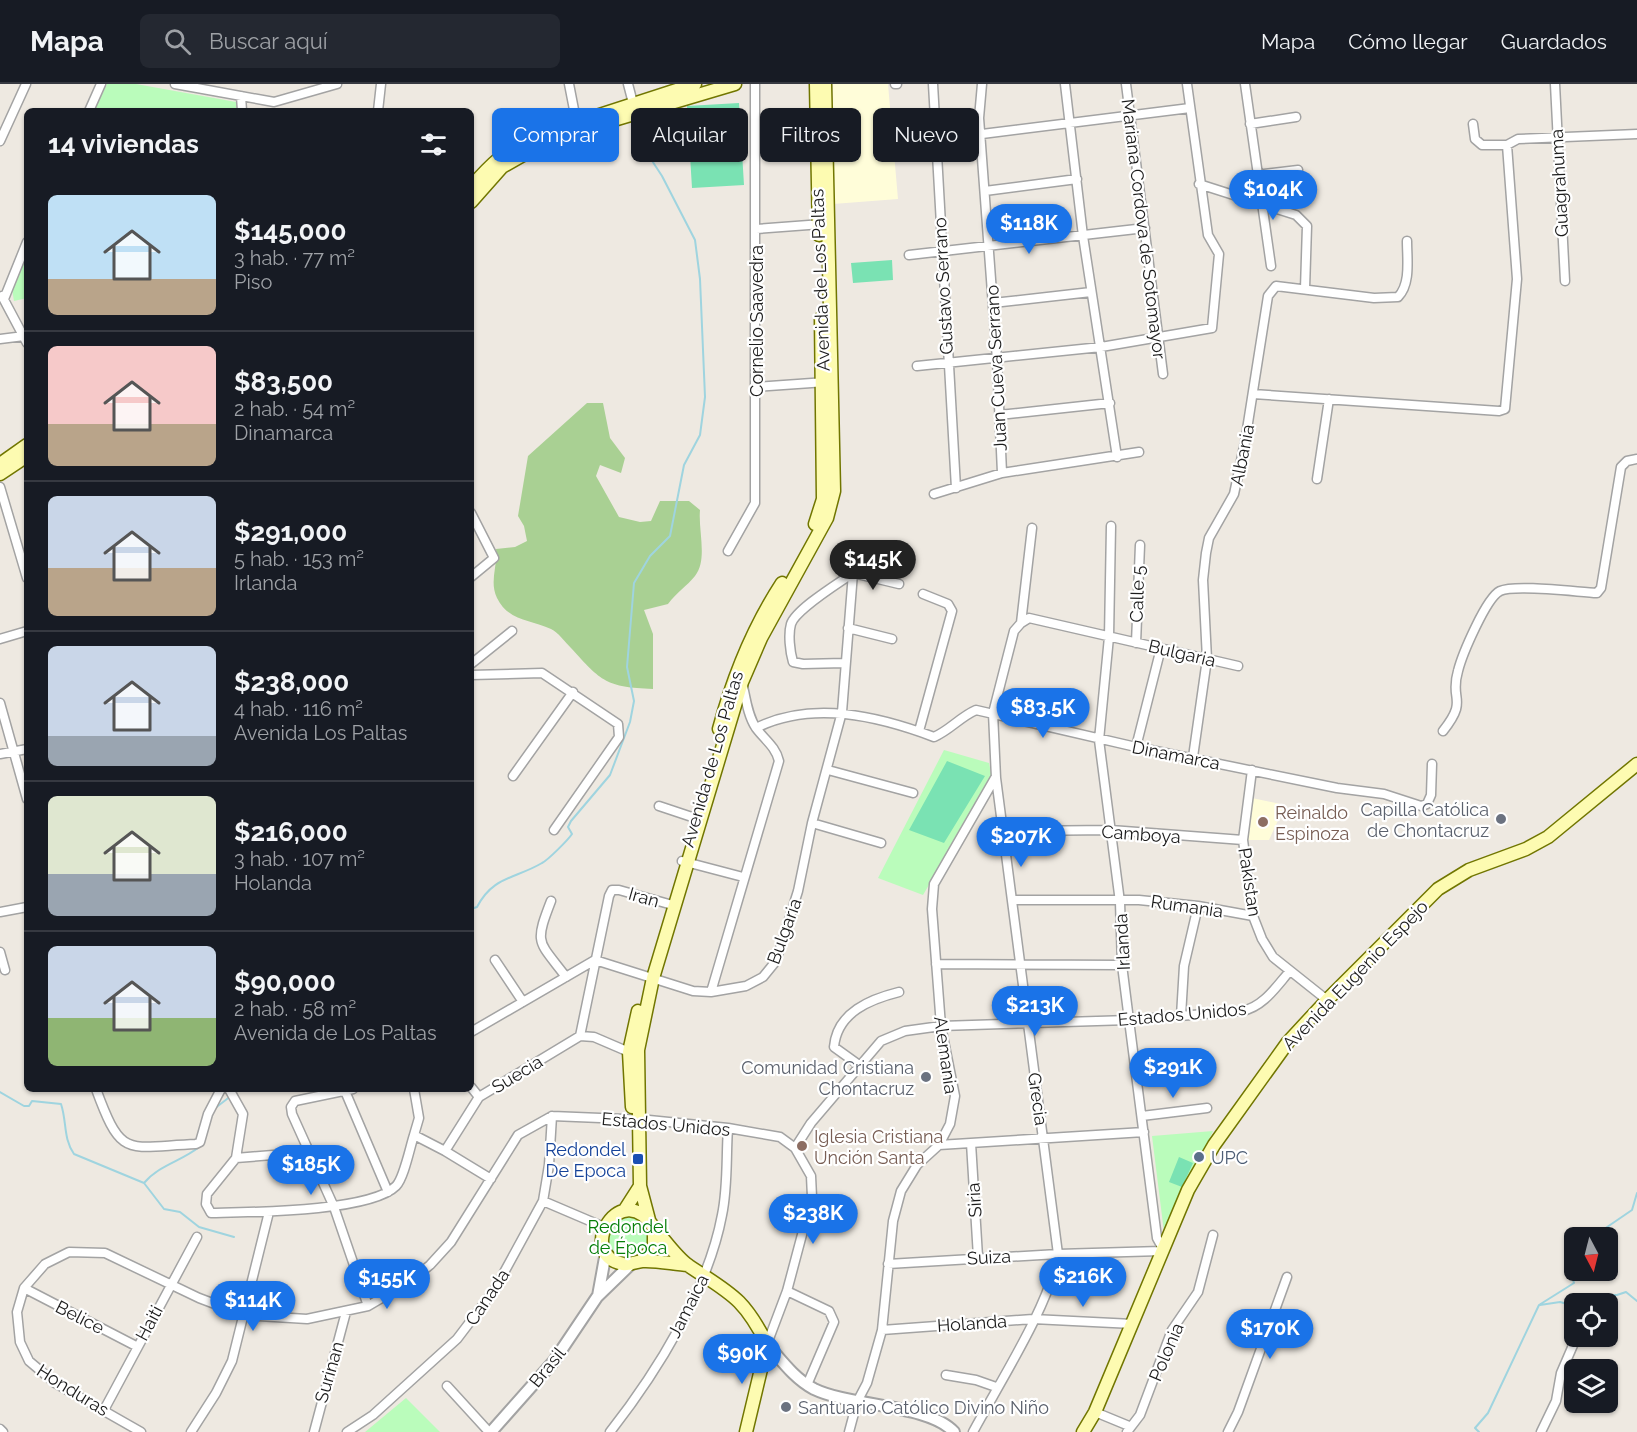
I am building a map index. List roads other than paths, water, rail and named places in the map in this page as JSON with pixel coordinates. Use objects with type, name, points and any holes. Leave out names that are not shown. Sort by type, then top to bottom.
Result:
[{"type":"main road","points":[[634,108],[695,84]]},
{"type":"main road","points":[[634,108],[735,84]]},
{"type":"main road","name":"Avenida de Los Paltas","points":[[816,84],[820,108]]},
{"type":"main road","name":"Avenida de Los Paltas","points":[[822,108],[825,84]]},
{"type":"main road","points":[[474,183],[492,162]]},
{"type":"main road","points":[[474,199],[502,167],[510,162]]},
{"type":"main road","name":"Avenida de Los Paltas","points":[[638,1121],[632,1113],[629,1052],[738,680],[754,631],[802,552],[820,515],[823,499],[827,382],[822,162]]},
{"type":"main road","points":[[0,464],[24,447]]},
{"type":"main road","points":[[0,474],[24,458]]},
{"type":"main road","name":"Avenida Eugenio Espejo","points":[[1083,1432],[1095,1412],[1188,1190],[1214,1145],[1288,1042],[1438,889],[1468,870],[1526,849],[1548,837],[1637,764]]},
{"type":"main road","name":"Avenida de Los Paltas","points":[[650,976],[638,1050],[638,1121],[640,1186],[651,1224]]},
{"type":"main road","points":[[624,1211],[640,1186]]},
{"type":"main road","points":[[688,1265],[617,1262],[606,1252],[602,1244],[604,1227],[609,1219],[624,1211],[633,1211],[651,1224],[688,1265],[705,1274],[741,1302],[755,1319],[767,1344],[746,1432]]},
{"type":"main road","points":[[636,1263],[654,1247],[651,1224]]},
{"type":"street","points":[[0,141],[26,84]]},
{"type":"street","points":[[90,108],[101,84]]},
{"type":"street","points":[[175,84],[274,102],[337,84]]},
{"type":"street","points":[[306,84],[313,91]]},
{"type":"street","points":[[378,108],[381,84]]},
{"type":"street","points":[[569,84],[574,108]]},
{"type":"street","points":[[628,84],[634,108]]},
{"type":"street","name":"Cornelio Saavedra","points":[[728,550],[755,503],[755,84]]},
{"type":"street","name":"Gustavo Serrano","points":[[933,84],[934,108]]},
{"type":"street","name":"Juan Cueva Serrano","points":[[982,84],[979,118],[982,134],[997,360],[1002,473]]},
{"type":"street","points":[[1065,84],[1083,236],[1117,457]]},
{"type":"street","name":"Mariana Cordova de Sotomayor","points":[[1126,84],[1163,374]]},
{"type":"street","points":[[917,366],[997,360],[1101,347],[1212,328],[1219,254],[1208,235],[1199,184],[1187,84]]},
{"type":"street","points":[[1245,84],[1256,175],[1263,204],[1271,266]]},
{"type":"street","name":"Guagrahuma","points":[[1555,85],[1564,281]]},
{"type":"street","points":[[241,96],[242,108]]},
{"type":"street","points":[[982,134],[1070,121],[1190,108]]},
{"type":"street","points":[[1250,124],[1296,117]]},
{"type":"street","points":[[1473,124],[1474,139],[1482,145],[1507,145],[1518,139],[1637,134]]},
{"type":"street","points":[[1253,394],[1498,411],[1505,409],[1517,279],[1507,145]]},
{"type":"street","name":"Gustavo Serrano","points":[[936,162],[956,488]]},
{"type":"street","points":[[1256,175],[1298,170]]},
{"type":"street","points":[[985,191],[1077,179]]},
{"type":"street","points":[[1199,184],[1296,215],[1307,226],[1305,289]]},
{"type":"street","points":[[756,229],[823,224]]},
{"type":"street","points":[[909,255],[1145,228]]},
{"type":"street","name":"Albania","points":[[1193,757],[1207,659],[1203,580],[1206,553],[1209,538],[1234,494],[1271,290],[1276,286],[1374,298],[1398,297],[1404,291],[1407,276],[1407,241]]},
{"type":"street","points":[[24,248],[2,296],[24,335]]},
{"type":"street","points":[[993,303],[1091,292]]},
{"type":"street","points":[[0,339],[24,339]]},
{"type":"street","points":[[756,387],[827,382]]},
{"type":"street","points":[[1317,479],[1329,399]]},
{"type":"street","points":[[999,415],[1110,403]]},
{"type":"street","points":[[934,494],[1002,473],[1139,452]]},
{"type":"street","points":[[1443,730],[1456,714],[1458,706],[1457,672],[1487,606],[1495,595],[1502,590],[1520,589],[1596,593],[1601,588],[1621,466],[1627,461],[1637,459]]},
{"type":"street","points":[[0,487],[24,568]]},
{"type":"street","points":[[474,519],[494,558],[474,575]]},
{"type":"street","name":"Irlanda","points":[[1111,526],[1108,636],[1099,740],[1120,902],[1122,965],[1157,1238],[1162,1249]]},
{"type":"street","name":"Grecia","points":[[973,1432],[1033,1319],[1056,1270],[1058,1254],[1022,963],[996,778],[993,713],[1014,631],[1021,622],[1032,528]]},
{"type":"street","name":"Calle 5","points":[[1136,643],[1140,545]]},
{"type":"street","points":[[844,663],[803,664],[793,662],[790,653],[791,624],[799,613],[853,573],[899,584]]},
{"type":"street","name":"Bulgaria","points":[[595,960],[693,991],[711,992],[746,986],[763,977],[776,962],[798,891],[812,823],[842,712],[844,663],[853,573]]},
{"type":"street","points":[[919,731],[952,611],[948,604],[923,594]]},
{"type":"street","name":"Bulgaria","points":[[1021,622],[1029,618],[1238,666]]},
{"type":"street","points":[[848,628],[892,639]]},
{"type":"street","points":[[474,662],[512,631]]},
{"type":"street","points":[[0,639],[24,632]]},
{"type":"street","points":[[1136,747],[1161,648]]},
{"type":"street","points":[[474,675],[542,673],[618,724],[619,737],[554,830]]},
{"type":"street","points":[[711,992],[779,761],[776,751],[756,728],[738,680]]},
{"type":"street","points":[[513,776],[573,692]]},
{"type":"street","points":[[0,703],[24,788]]},
{"type":"street","name":"Dinamarca","points":[[756,728],[790,714],[842,712],[919,731],[934,737],[948,731],[963,715],[976,710],[1099,740],[1193,757],[1338,788],[1384,794],[1421,806],[1427,804],[1431,795],[1432,764]]},
{"type":"street","points":[[0,754],[24,750]]},
{"type":"street","points":[[828,770],[913,794]]},
{"type":"street","name":"Pakistan","points":[[1252,770],[1243,840],[1253,916],[1262,939],[1273,957],[1327,1000]]},
{"type":"street","name":"Alemania","points":[[849,1432],[857,1402],[867,1383],[882,1330],[893,1221],[901,1191],[917,1166],[939,1145],[950,1124],[955,1096],[941,1026],[936,964],[934,884],[996,778]]},
{"type":"street","points":[[659,806],[698,819]]},
{"type":"street","points":[[812,823],[881,843]]},
{"type":"street","name":"Camboya","points":[[1003,831],[1111,830],[1243,840]]},
{"type":"street","points":[[685,863],[743,877]]},
{"type":"street","name":"Iran","points":[[595,960],[612,890],[672,905]]},
{"type":"street","name":"Rumania","points":[[1013,900],[1120,902],[1139,900],[1198,906],[1253,916]]},
{"type":"street","points":[[551,901],[539,931],[540,939],[566,977]]},
{"type":"street","points":[[1181,1016],[1184,966],[1198,906]]},
{"type":"street","points":[[0,912],[24,908]]},
{"type":"street","points":[[0,952],[6,970]]},
{"type":"street","points":[[495,960],[523,1002]]},
{"type":"street","points":[[474,1030],[595,960]]},
{"type":"street","points":[[595,960],[580,1036],[594,1037],[629,1052]]},
{"type":"street","points":[[936,964],[1122,965]]},
{"type":"street","name":"Estados Unidos","points":[[552,1116],[649,1120],[728,1128],[780,1137],[795,1148],[811,1123],[881,1041],[905,1031],[941,1026],[1129,1020],[1252,1009],[1289,972]]},
{"type":"street","points":[[859,1065],[834,1047],[841,1029],[851,1013],[869,1000],[899,992]]},
{"type":"street","name":"Suecia","points":[[445,1151],[479,1096],[580,1036]]},
{"type":"street","points":[[474,1090],[479,1096]]},
{"type":"street","points":[[97,1092],[110,1128],[120,1140],[132,1147],[196,1144],[220,1092]]},
{"type":"street","points":[[231,1092],[243,1114],[236,1158],[207,1194],[206,1204],[211,1213],[269,1212],[334,1207],[388,1192],[397,1185],[419,1118],[415,1092]]},
{"type":"street","points":[[340,1092],[296,1101],[291,1107],[334,1207],[368,1306]]},
{"type":"street","points":[[350,1092],[388,1192]]},
{"type":"street","points":[[1142,1116],[1207,1108]]},
{"type":"street","points":[[170,1284],[243,1315],[307,1319],[368,1306],[409,1282],[430,1265],[451,1242],[518,1136],[552,1116]]},
{"type":"street","name":"Canada","points":[[347,1432],[373,1415],[457,1339],[495,1289],[543,1201],[549,1165],[552,1116]]},
{"type":"street","name":"Jamaica","points":[[610,1432],[626,1412],[666,1347],[705,1274],[723,1214],[728,1128]]},
{"type":"street","points":[[939,1145],[1144,1132]]},
{"type":"street","points":[[414,1135],[491,1179]]},
{"type":"street","name":"Siria","points":[[971,1143],[978,1257]]},
{"type":"street","points":[[795,1148],[811,1176],[812,1197],[787,1291],[767,1344],[792,1373],[807,1385],[857,1402],[932,1417],[954,1432]]},
{"type":"street","points":[[236,1158],[310,1152]]},
{"type":"street","points":[[543,1201],[604,1227]]},
{"type":"street","points":[[191,1432],[216,1393],[232,1361],[269,1212]]},
{"type":"street","name":"Polonia","points":[[1132,1428],[1140,1415],[1172,1329],[1198,1292],[1213,1235]]},
{"type":"street","name":"Haiti","points":[[104,1410],[197,1237]]},
{"type":"street","name":"Suiza","points":[[888,1264],[978,1257],[1162,1249]]},
{"type":"street","name":"Honduras","points":[[141,1432],[55,1383],[29,1361],[20,1342],[16,1322],[24,1288],[45,1264],[69,1252],[105,1253],[170,1284]]},
{"type":"street","name":"Brasil","points":[[597,1297],[606,1252]]},
{"type":"street","name":"Brasil","points":[[490,1432],[554,1361],[597,1297],[636,1263]]},
{"type":"street","points":[[1228,1432],[1238,1412],[1287,1277]]},
{"type":"street","name":"Belice","points":[[24,1288],[136,1347]]},
{"type":"street","points":[[787,1291],[829,1311],[834,1322],[807,1385]]},
{"type":"street","name":"Surinan","points":[[314,1432],[346,1312]]},
{"type":"street","name":"Holanda","points":[[882,1330],[1033,1319],[1133,1324]]},
{"type":"street","points":[[1541,1432],[1556,1401],[1560,1373],[1572,1347]]},
{"type":"street","points":[[946,1375],[976,1380],[996,1387]]},
{"type":"street","points":[[447,1386],[490,1432]]},
{"type":"street","points":[[1095,1412],[1132,1428]]},
{"type":"waterway","points":[[474,908],[497,884],[542,863],[558,850],[572,834],[568,827],[571,821],[610,775],[630,722],[634,701],[627,667],[634,583],[650,556],[670,536],[684,465],[700,435],[705,397],[700,279],[695,240],[653,162]]},
{"type":"waterway","points":[[0,1092],[24,1106],[29,1106],[32,1101],[61,1104],[68,1142],[74,1154],[144,1183],[164,1167],[199,1147]]},
{"type":"waterway","points":[[214,1109],[236,1092]]},
{"type":"waterway","points":[[144,1183],[164,1209],[180,1212],[199,1227],[234,1237]]},
{"type":"waterway","points":[[1607,1227],[1632,1210],[1637,1193]]},
{"type":"waterway","points":[[1479,1432],[1475,1428],[1488,1413],[1539,1305],[1574,1283],[1573,1281]]},
{"type":"waterway","points":[[1540,1305],[1560,1302],[1571,1305],[1595,1295],[1617,1295],[1626,1292],[1637,1301]]},
{"type":"place","name":"Capilla Católica de Chontacruz","points":[[1501,819]]},
{"type":"place","name":"Reinaldo Espinoza","points":[[1263,822]]},
{"type":"place","name":"Comunidad Cristiana Chontacruz","points":[[926,1077]]},
{"type":"place","name":"Iglesia Cristiana Unción Santa","points":[[802,1146]]},
{"type":"place","name":"UPC","points":[[1199,1157]]},
{"type":"place","name":"Redondel De Epoca","points":[[638,1159]]},
{"type":"place","name":"Santuario Católico Divino Niño","points":[[786,1407]]},
{"type":"park label","name":"Redondel de Época","points":[[628,1236]]}]
